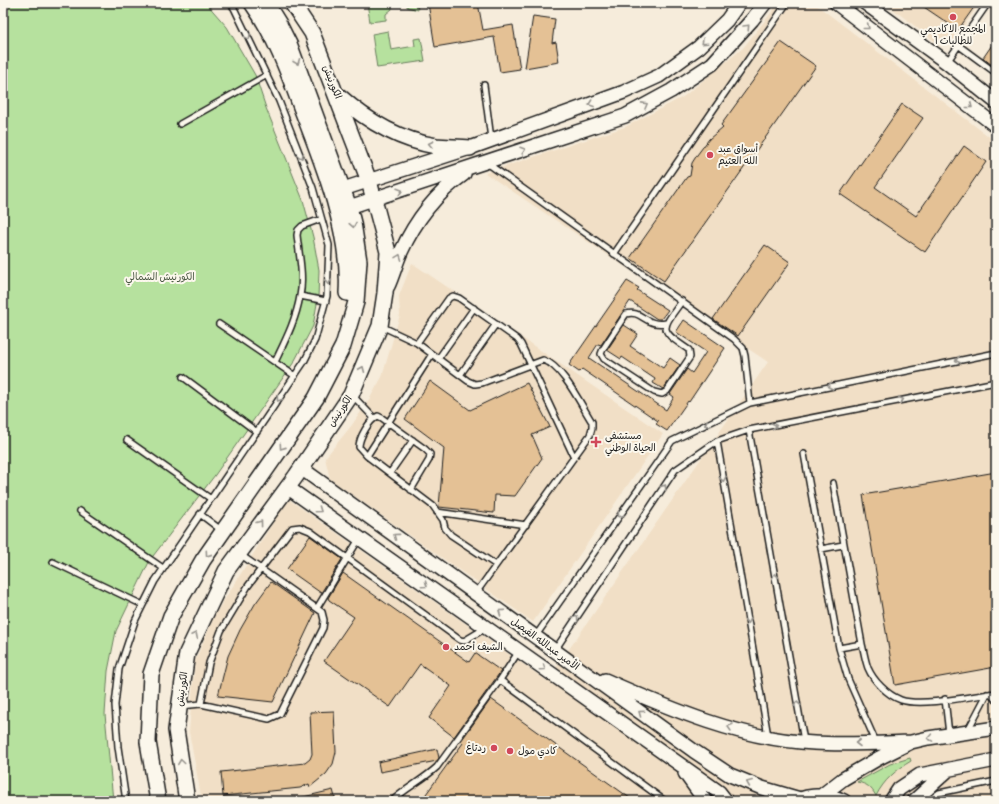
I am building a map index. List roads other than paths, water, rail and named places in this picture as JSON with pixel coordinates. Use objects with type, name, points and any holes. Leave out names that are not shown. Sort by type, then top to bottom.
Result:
[{"type":"main road","points":[[252,3],[272,37],[297,96],[338,211],[344,242],[348,278],[346,304],[339,339],[327,376]]},
{"type":"main road","points":[[158,801],[148,742],[152,674],[171,616],[203,560],[316,398],[343,346],[356,302],[359,261],[349,207],[290,46],[266,3]]},
{"type":"main road","name":"الكورنيش","points":[[187,801],[176,730],[187,653],[226,571],[301,468],[351,395],[380,326],[385,294],[388,252],[375,199],[312,33],[298,9]]},
{"type":"main road","points":[[336,94],[353,109],[368,119],[408,140],[437,146],[470,148]]},
{"type":"street","points":[[343,189],[470,148],[624,92],[659,76],[699,47],[727,20],[739,3]]},
{"type":"street","points":[[349,207],[626,116],[671,91],[712,64],[752,20],[765,3]]},
{"type":"street","points":[[836,3],[996,126]]},
{"type":"street","points":[[865,3],[946,62],[996,102]]},
{"type":"street","points":[[385,294],[402,251],[415,228],[434,200],[451,183],[480,164]]},
{"type":"street","name":"الأمير عبدالله الفيصل","points":[[301,468],[694,751],[730,775],[798,800]]},
{"type":"street","name":"الأمير عبدالله الفيصل","points":[[287,487],[719,792],[726,801]]},
{"type":"street","points":[[581,669],[682,713],[768,738],[813,744],[911,742],[996,728]]},
{"type":"street","points":[[821,796],[843,779],[879,758],[911,742]]},
{"type":"street","points":[[891,801],[899,789],[920,775],[996,760]]},
{"type":"street","points":[[678,763],[705,801]]},
{"type":"street","points":[[914,801],[949,769]]},
{"type":"street","points":[[798,800],[821,796],[844,801]]},
{"type":"lane","points":[[126,801],[118,747],[115,704],[120,669],[135,621],[155,581],[304,362],[315,340],[327,296],[329,245],[310,180],[279,100],[234,8],[230,3]]},
{"type":"lane","points":[[614,254],[787,3]]},
{"type":"lane","points":[[946,62],[988,3]]},
{"type":"lane","points":[[958,45],[996,73]]},
{"type":"lane","points":[[180,124],[267,75]]},
{"type":"lane","points":[[484,85],[491,140]]},
{"type":"lane","points":[[480,164],[614,254],[734,339],[743,348],[750,402]]},
{"type":"lane","points":[[275,362],[293,323],[300,296],[301,272],[297,235],[298,230],[302,226],[321,219]]},
{"type":"lane","points":[[300,296],[326,302]]},
{"type":"lane","points":[[417,343],[449,298],[453,296],[459,298],[474,308],[517,339],[522,344],[574,457]]},
{"type":"lane","points":[[666,323],[658,325],[653,324],[635,313],[626,314],[601,354],[604,359],[654,392],[662,394],[667,391],[690,357],[689,350],[667,334],[665,330],[666,323],[682,301]]},
{"type":"lane","points":[[438,359],[474,308]]},
{"type":"lane","points":[[219,324],[295,376]]},
{"type":"lane","points":[[460,375],[496,324]]},
{"type":"lane","points":[[380,326],[417,343],[460,375],[475,384],[482,383],[543,360],[554,365],[560,371],[592,422],[590,435],[476,594]]},
{"type":"lane","points":[[535,637],[672,441],[750,402],[996,353]]},
{"type":"lane","points":[[367,456],[432,354]]},
{"type":"lane","points":[[183,377],[257,432]]},
{"type":"lane","points":[[555,651],[675,470],[717,441],[749,430],[996,382]]},
{"type":"lane","points":[[351,395],[374,418]]},
{"type":"lane","points":[[411,490],[429,460],[430,454],[413,440],[378,416],[374,418],[361,436],[358,441],[358,447],[367,456],[411,490],[433,506],[443,520],[445,528],[451,535],[496,565]]},
{"type":"lane","points":[[749,430],[804,742]]},
{"type":"lane","points":[[127,440],[211,499]]},
{"type":"lane","points":[[390,473],[413,440]]},
{"type":"lane","points":[[717,441],[768,738]]},
{"type":"lane","points":[[804,454],[839,648],[848,679],[876,743]]},
{"type":"lane","points":[[833,483],[862,644],[868,667],[872,675],[888,692],[900,700],[926,702],[996,693]]},
{"type":"lane","points":[[80,511],[164,568]]},
{"type":"lane","points":[[437,512],[526,525]]},
{"type":"lane","points":[[200,514],[223,532]]},
{"type":"lane","points":[[201,704],[209,663],[221,631],[248,586],[292,528],[300,527],[310,531],[460,640],[464,641],[486,628]]},
{"type":"lane","points":[[317,608],[360,539]]},
{"type":"lane","points":[[821,549],[843,545]]},
{"type":"lane","points":[[180,706],[201,704],[269,719],[280,714],[323,628],[324,620],[322,612],[238,553]]},
{"type":"lane","points":[[53,562],[143,605]]},
{"type":"lane","points":[[839,648],[862,644]]},
{"type":"lane","points":[[392,801],[401,792],[438,767],[519,651]]},
{"type":"lane","points":[[500,680],[665,801]]},
{"type":"lane","points":[[988,694],[996,700]]},
{"type":"lane","points":[[967,732],[988,694]]},
{"type":"lane","points":[[945,699],[949,735]]},
{"type":"lane","points":[[928,801],[939,793],[996,782]]},
{"type":"place","name":"المجمع الاكاديمي 1 للطالبات","points":[[953,17]]},
{"type":"place","name":"أسواق عبد الله العثيم","points":[[710,155]]},
{"type":"place","name":"مستشفى الحياة الوطني","points":[[596,442]]},
{"type":"place","name":"الشيف أحمد","points":[[446,647]]},
{"type":"place","name":"ردتاغ","points":[[494,748]]},
{"type":"place","name":"كادي مول","points":[[510,751]]},
{"type":"park label","name":"الكورنيش الشمالي","points":[[160,277]]}]
